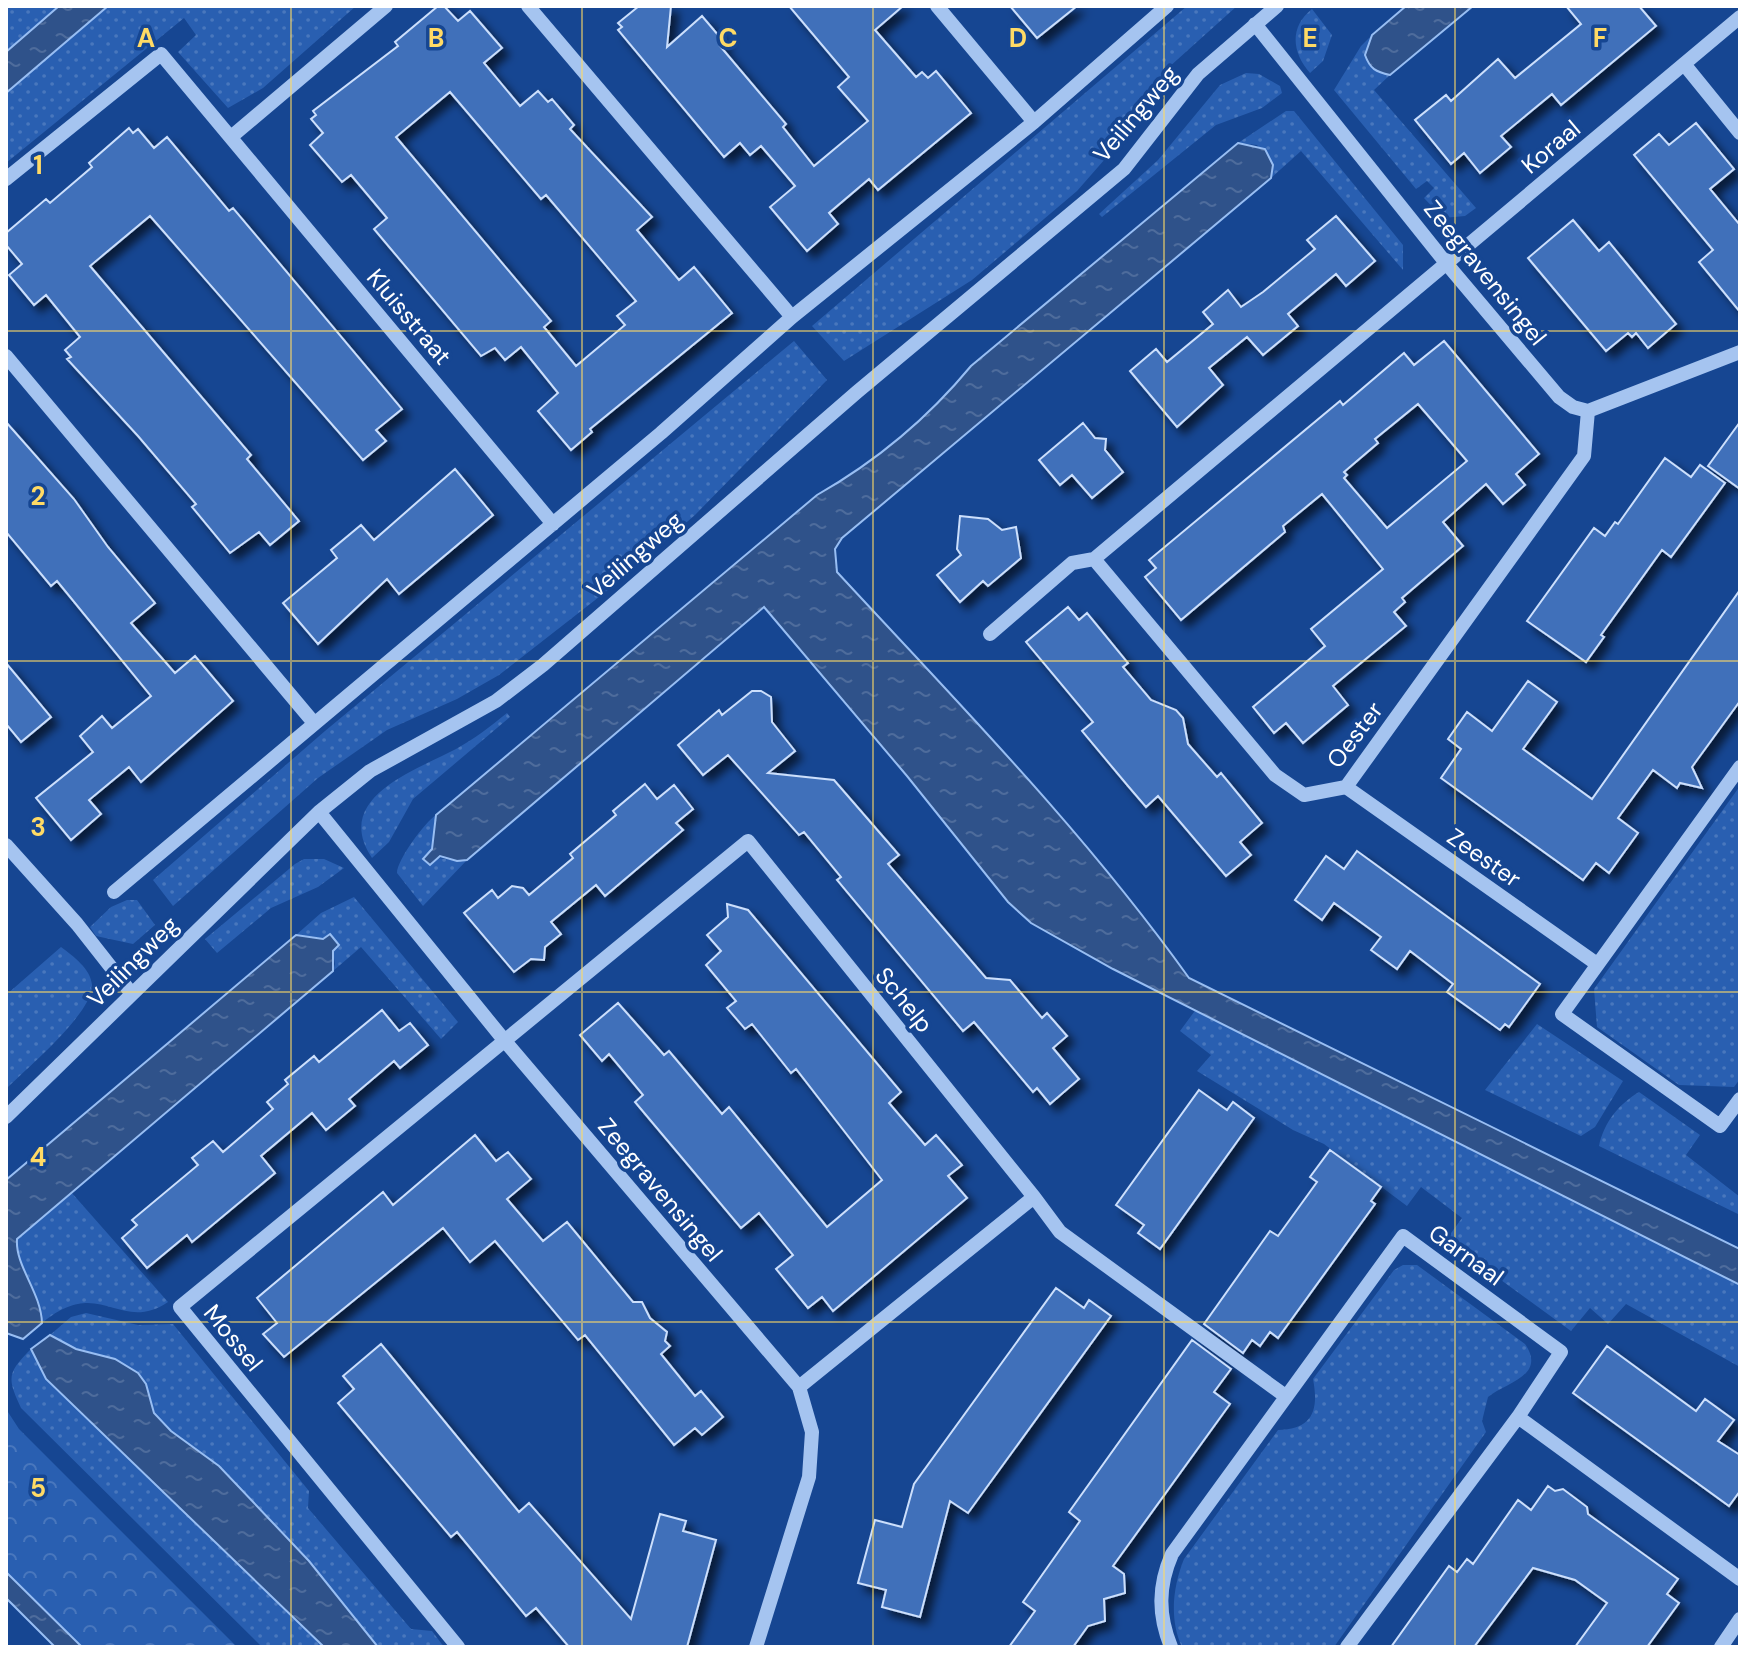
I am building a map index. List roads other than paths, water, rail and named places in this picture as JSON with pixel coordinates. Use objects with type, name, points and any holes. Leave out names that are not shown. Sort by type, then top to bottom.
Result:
[{"type":"street","points":[[231,137],[386,6]]},
{"type":"street","points":[[528,6],[792,317]]},
{"type":"street","points":[[937,6],[1034,122]]},
{"type":"street","points":[[114,892],[553,524],[792,317],[1034,122],[1167,6]]},
{"type":"street","name":"Veilingweg","points":[[6,1117],[319,812],[370,771],[496,701],[543,665],[844,402],[1124,169],[1198,74],[1277,6]]},
{"type":"street","name":"Koraal","points":[[1446,263],[1740,17]]},
{"type":"street","name":"Zeegravensingel","points":[[1255,24],[1446,263],[1559,397],[1573,407],[1588,411]]},
{"type":"street","name":"Kluisstraat","points":[[6,179],[161,54],[553,524]]},
{"type":"street","points":[[1684,64],[1740,133]]},
{"type":"street","points":[[990,634],[1072,563],[1094,559],[1446,263]]},
{"type":"street","points":[[1588,411],[1740,352]]},
{"type":"street","points":[[6,356],[314,723]]},
{"type":"street","name":"Oester","points":[[1094,559],[1275,775],[1304,795],[1346,787],[1584,456],[1588,411]]},
{"type":"street","points":[[1740,767],[1562,1014],[1720,1126],[1740,1099]]},
{"type":"street","name":"Zeester","points":[[1346,787],[1597,964]]},
{"type":"street","name":"Zeegravensingel","points":[[319,812],[504,1040],[799,1387],[812,1432],[809,1477],[756,1647]]},
{"type":"street","name":"Schelp","points":[[504,1040],[748,841],[1034,1197]]},
{"type":"street","points":[[6,845],[77,924],[132,994]]},
{"type":"street","name":"Mossel","points":[[458,1647],[180,1307],[504,1040]]},
{"type":"street","points":[[799,1387],[1034,1197],[1060,1232],[1284,1395]]},
{"type":"street","name":"Garnaal","points":[[1171,1647],[1160,1605],[1165,1569],[1172,1554],[1284,1395],[1403,1236],[1561,1352],[1518,1417],[1347,1647]]},
{"type":"street","points":[[1518,1417],[1740,1579]]},
{"type":"street","points":[[1721,1647],[1740,1619]]},
{"type":"water","points":[[59,6],[108,6],[6,93],[6,52]]},
{"type":"water","points":[[1406,6],[1473,6],[1390,75],[1381,73],[1371,67],[1365,55],[1372,35]]},
{"type":"water","points":[[1238,143],[1265,149],[1273,165],[1271,178],[842,538],[835,549],[837,572],[1064,820],[1189,978],[1740,1249],[1740,1285],[1113,969],[1031,923],[1008,902],[907,776],[764,607],[467,860],[457,861],[440,856],[430,865],[423,859],[432,849],[436,815],[817,495],[900,438],[971,366]]},
{"type":"water","points":[[330,934],[339,945],[333,951],[333,971],[17,1239],[17,1249],[41,1312],[42,1323],[23,1339],[6,1333],[6,1180],[296,935],[323,939]]},
{"type":"water","points":[[50,1335],[76,1349],[115,1359],[138,1373],[146,1384],[154,1413],[171,1431],[219,1466],[309,1561],[378,1647],[324,1647],[46,1379],[31,1349]]},
{"type":"water","points":[[6,1572],[82,1647],[55,1647],[6,1598]]}]
